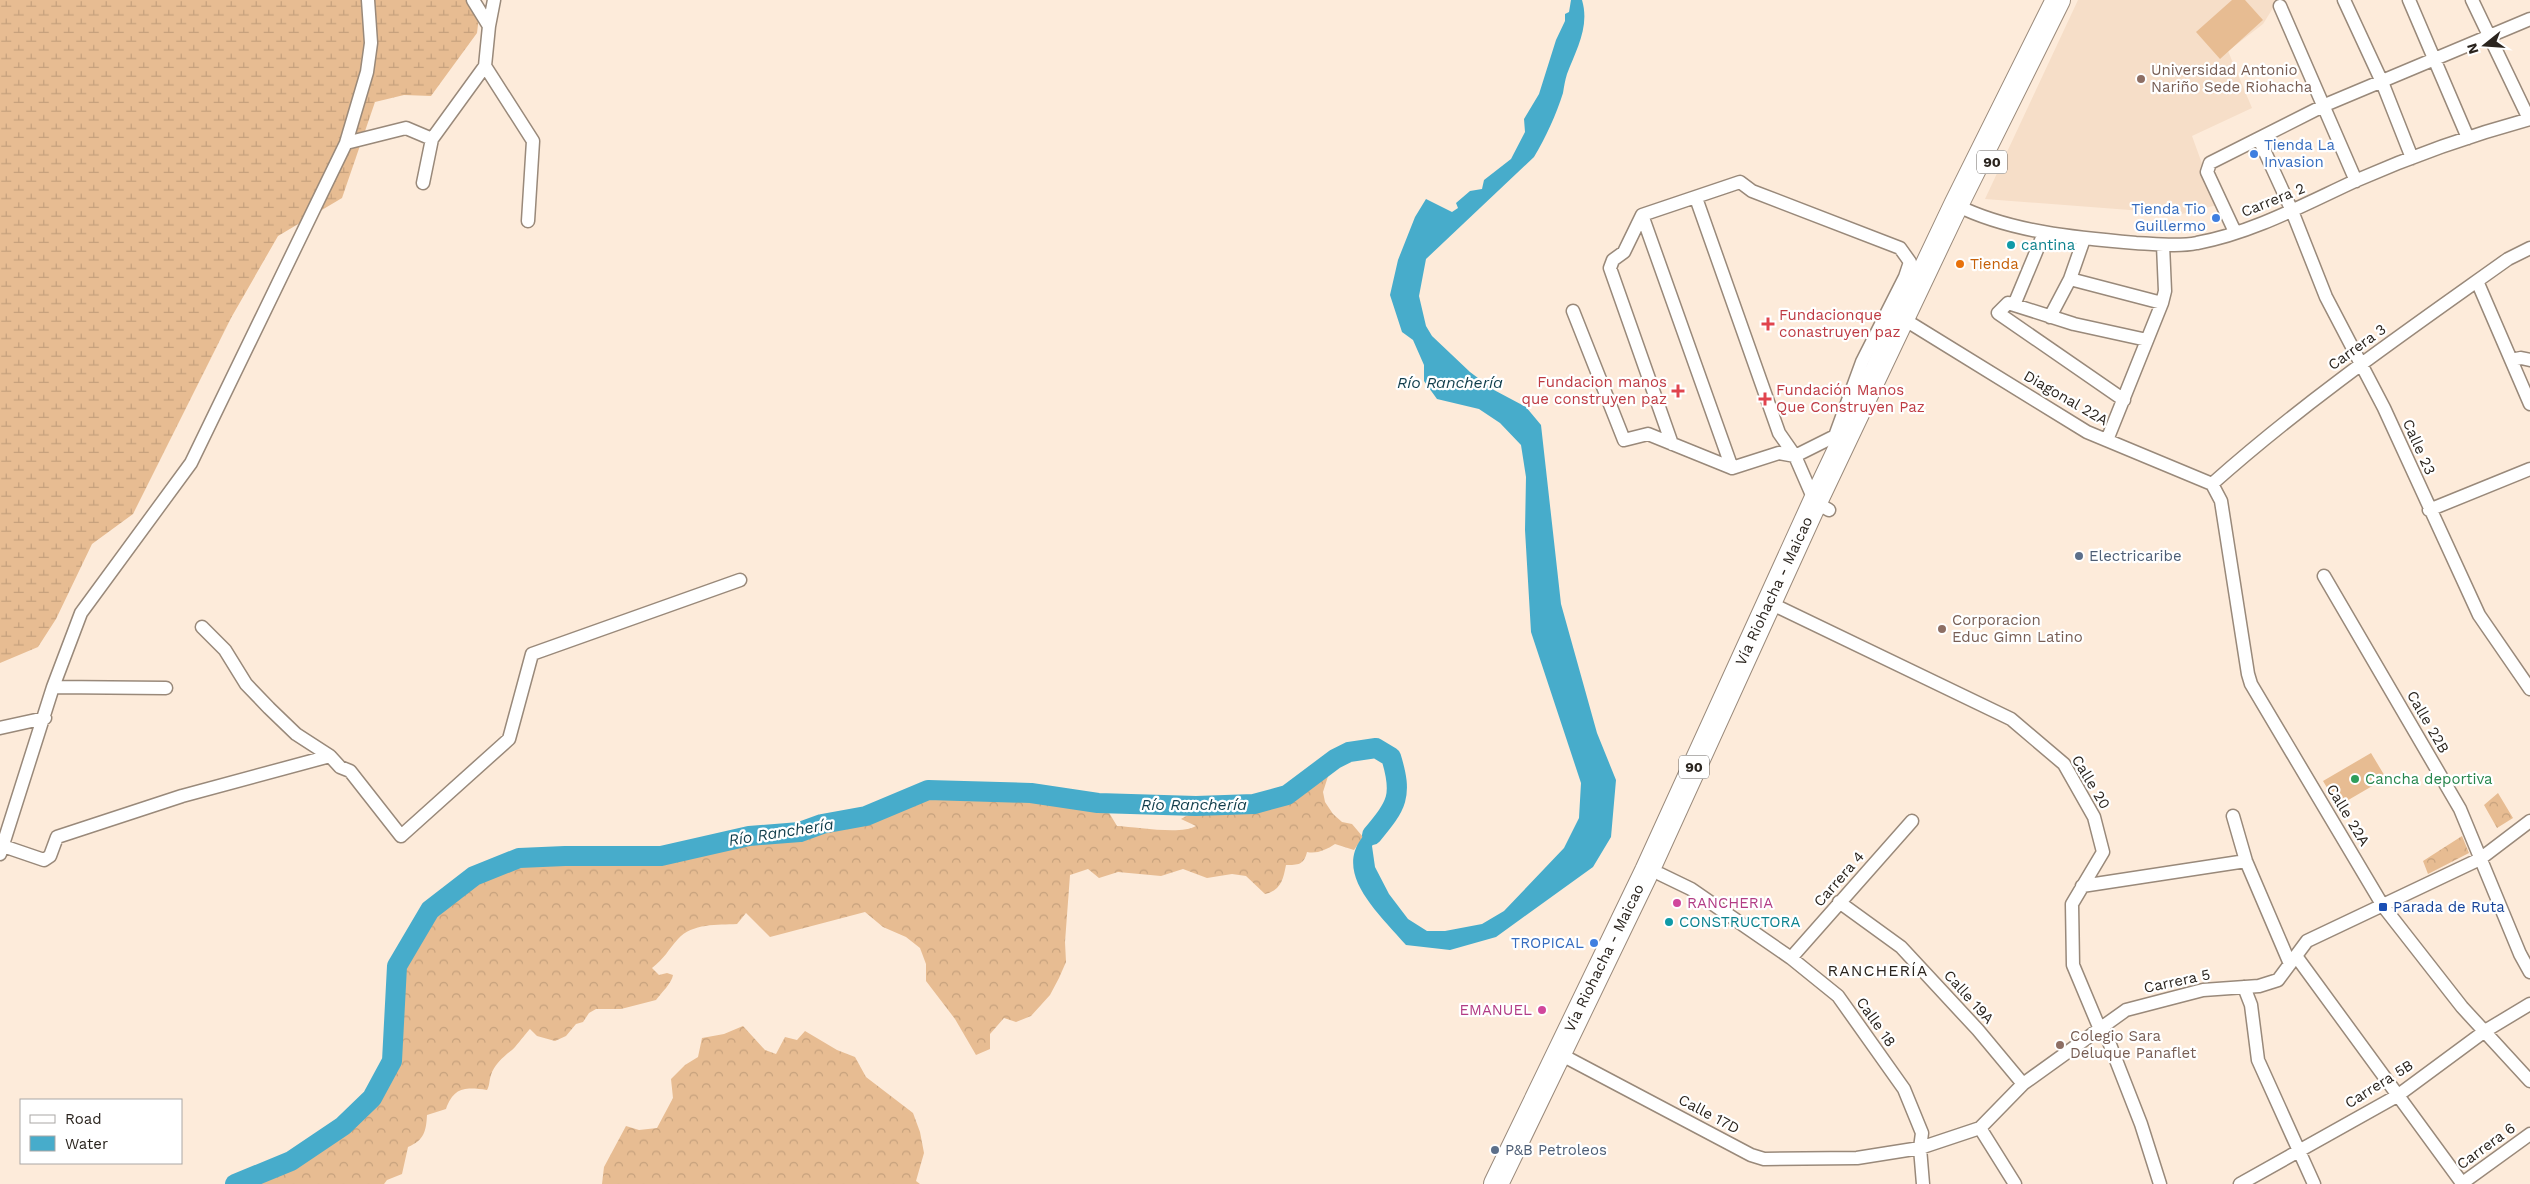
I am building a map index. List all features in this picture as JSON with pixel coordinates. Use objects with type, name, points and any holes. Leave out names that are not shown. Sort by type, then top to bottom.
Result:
[{"type":"highway","name":"Vía Riohacha - Maicao","points":[[1510,1184],[1563,1055],[1647,870],[1776,606],[2058,0]]},
{"type":"highway","name":"Vía Riohacha - Maicao","points":[[1962,208],[2071,0]]},
{"type":"highway","name":"Vía Riohacha - Maicao","points":[[1496,1184],[1660,874],[1746,668]]},
{"type":"street","points":[[330,756],[182,796],[57,837],[50,856],[44,860],[1,850],[54,687],[81,613],[108,573],[191,463],[346,143],[367,72],[371,43],[368,0]]},
{"type":"street","points":[[473,0],[489,26]]},
{"type":"street","points":[[423,183],[432,139],[485,66],[494,0]]},
{"type":"street","points":[[2344,0],[2382,82],[2412,158]]},
{"type":"street","points":[[2409,0],[2468,138]]},
{"type":"street","points":[[2472,0],[2529,119]]},
{"type":"street","points":[[2280,6],[2325,105],[2356,181]]},
{"type":"street","points":[[2235,232],[2207,172],[2210,163],[2325,105],[2382,82],[2434,57],[2530,19]]},
{"type":"street","points":[[485,66],[533,141],[528,221]]},
{"type":"street","name":"Carrera 2","points":[[1962,208],[2044,233],[2084,239],[2163,245],[2196,244],[2292,211],[2356,181],[2412,158],[2529,119]]},
{"type":"street","points":[[346,143],[406,128],[432,139]]},
{"type":"street","name":"Calle 23","points":[[2259,139],[2292,211],[2326,297],[2362,363],[2479,615],[2528,681]]},
{"type":"street","points":[[1574,311],[1624,440],[1648,434],[1672,444],[1732,468],[1779,453],[1795,456],[1835,436],[1862,362],[1905,278],[1910,262],[1900,248],[1752,191],[1740,182],[1642,215],[1624,252],[1613,260],[1610,268],[1672,444]]},
{"type":"street","points":[[1696,198],[1779,433],[1795,456],[1822,506]]},
{"type":"street","points":[[1642,215],[1732,468]]},
{"type":"street","points":[[2014,305],[2044,233]]},
{"type":"street","points":[[2050,317],[2070,279],[2084,239]]},
{"type":"street","points":[[2107,440],[2166,290],[2163,245]]},
{"type":"street","name":"Carrera 3","points":[[2212,484],[2260,440],[2362,363],[2508,259],[2530,248]]},
{"type":"street","points":[[2070,279],[2162,303]]},
{"type":"street","points":[[2477,281],[2530,404]]},
{"type":"street","points":[[2124,400],[1998,313],[2008,303],[2050,317],[2147,340]]},
{"type":"street","name":"Diagonal 22A","points":[[1909,322],[2087,432],[2212,484]]},
{"type":"street","points":[[2511,360],[2521,358],[2530,360]]},
{"type":"street","points":[[2429,510],[2530,469]]},
{"type":"street","name":"Calle 22A","points":[[2212,484],[2221,501],[2251,684],[2383,906],[2462,1007],[2530,1082]]},
{"type":"street","name":"Calle 22B","points":[[2324,576],[2460,809],[2480,858],[2525,951],[2530,972]]},
{"type":"street","points":[[202,627],[225,650],[246,684],[269,708],[296,734],[330,756],[340,767],[350,771],[401,836],[509,739],[532,654],[740,580]]},
{"type":"street","name":"Calle 20","points":[[1776,606],[2012,719],[2064,764],[2094,817],[2102,852],[2072,904],[2073,965],[2099,1027],[2107,1037],[2141,1124],[2160,1184]]},
{"type":"street","points":[[54,687],[166,688]]},
{"type":"street","points":[[0,728],[45,718]]},
{"type":"street","points":[[2233,816],[2246,861],[2293,960],[2461,1184]]},
{"type":"street","name":"Carrera 4","points":[[1791,958],[1912,821]]},
{"type":"street","name":"Carrera 5","points":[[1857,1158],[1920,1148],[1980,1128],[2023,1084],[2099,1027],[2126,1010],[2203,990],[2259,986],[2278,980],[2307,941],[2480,858],[2530,821]]},
{"type":"street","points":[[2082,886],[2246,861]]},
{"type":"street","name":"Calle 18","points":[[1660,874],[1691,889],[1791,958],[1838,996],[1904,1089],[1922,1133],[1920,1148],[1923,1184]]},
{"type":"street","name":"Calle 19A","points":[[1839,902],[1901,947],[1978,1030],[2023,1084]]},
{"type":"street","points":[[2244,987],[2251,1005],[2258,1060],[2314,1184]]},
{"type":"street","name":"Carrera 5B","points":[[2240,1184],[2396,1096],[2485,1031],[2530,1004]]},
{"type":"street","name":"Calle 17D","points":[[1563,1055],[1751,1155],[1764,1159],[1857,1158]]},
{"type":"street","points":[[1980,1128],[2015,1184]]},
{"type":"street","name":"Carrera 6","points":[[2461,1184],[2530,1134]]},
{"type":"shaded area","name":"Universidad Antonio Nariño Sede Riohacha","points":[[2078,0],[2278,0],[2263,24],[2228,51],[2252,108],[2192,136],[2217,205],[2182,214],[1985,199]]},
{"type":"green space","points":[[0,0],[481,0],[477,33],[431,96],[404,95],[375,102],[342,198],[278,236],[231,318],[133,514],[92,544],[56,619],[38,647],[0,663]]},
{"type":"green space","points":[[2232,0],[2245,0],[2263,20],[2220,59],[2196,32]]},
{"type":"green space","name":"Cancha deportiva","points":[[2371,753],[2386,778],[2338,806],[2323,781]]},
{"type":"green space","points":[[1327,766],[1330,770],[1323,792],[1325,802],[1333,814],[1342,822],[1352,824],[1363,837],[1354,850],[1335,844],[1321,851],[1307,852],[1302,862],[1286,865],[1284,875],[1278,887],[1265,894],[1246,876],[1232,874],[1207,878],[1183,869],[1161,876],[1118,872],[1099,878],[1088,869],[1070,875],[1065,942],[1066,962],[1059,978],[1050,995],[1031,1016],[1016,1022],[1004,1018],[990,1034],[990,1049],[976,1055],[955,1019],[926,981],[926,964],[920,948],[906,937],[883,927],[865,912],[770,937],[746,913],[737,924],[698,927],[690,930],[678,939],[652,968],[659,975],[667,973],[673,975],[656,1000],[621,1009],[596,1009],[589,1013],[583,1022],[576,1024],[566,1036],[555,1041],[537,1036],[530,1029],[494,1068],[487,1090],[461,1090],[453,1096],[446,1109],[427,1115],[423,1135],[418,1141],[408,1147],[402,1174],[387,1180],[384,1184],[235,1184],[291,1161],[343,1126],[372,1098],[392,1061],[397,966],[430,910],[474,876],[519,858],[661,856],[749,836],[800,832],[820,825],[862,817],[928,790],[1031,793],[1098,803],[1108,811],[1117,826],[1158,830],[1189,829],[1196,826],[1181,819],[1202,810],[1215,809],[1225,812],[1247,812],[1261,811],[1273,807],[1279,803],[1278,798],[1289,794]]},
{"type":"green space","points":[[2498,793],[2513,818],[2497,828],[2484,805]]},
{"type":"green space","points":[[2462,836],[2469,853],[2428,874],[2423,861]]},
{"type":"green space","points":[[743,1026],[765,1050],[776,1054],[785,1037],[797,1040],[805,1031],[837,1050],[855,1057],[866,1077],[913,1113],[920,1132],[924,1153],[916,1181],[920,1184],[602,1184],[604,1167],[626,1126],[639,1130],[657,1128],[673,1098],[671,1079],[685,1065],[698,1057],[702,1038],[724,1034]]},
{"type":"water","name":"Río Ranchería","points":[[1571,0],[1582,0],[1584,10],[1583,29],[1567,74],[1563,93],[1543,142],[1534,157],[1426,259],[1419,296],[1426,326],[1432,336],[1470,372],[1494,390],[1526,407],[1541,425],[1561,604],[1597,733],[1616,780],[1611,837],[1593,867],[1496,937],[1450,950],[1406,945],[1377,913],[1365,896],[1357,880],[1353,864],[1356,847],[1368,831],[1389,815],[1382,832],[1372,846],[1375,867],[1389,894],[1408,919],[1427,931],[1445,931],[1482,924],[1504,911],[1564,848],[1579,818],[1581,783],[1531,632],[1525,530],[1526,477],[1521,445],[1500,423],[1479,409],[1437,399],[1424,381],[1424,365],[1413,340],[1402,332],[1390,295],[1398,260],[1415,217],[1426,199],[1452,212],[1458,208],[1456,203],[1470,191],[1482,189],[1484,180],[1511,159],[1525,132],[1524,119],[1539,94],[1556,40],[1565,21],[1565,14],[1569,12]]},
{"type":"waterway","name":"Río Ranchería","points":[[235,1184],[291,1161],[343,1126],[372,1098],[392,1061],[397,966],[430,910],[474,876],[519,858],[661,856],[749,836],[800,832],[822,824],[866,816],[928,790],[1031,793],[1098,803],[1196,806],[1254,804],[1287,795],[1335,759],[1349,752],[1376,748],[1391,757],[1397,781],[1397,791],[1387,816],[1372,835]]},
{"type":"place","name":"Universidad Antonio Nariño Sede Riohacha","points":[[2141,79]]},
{"type":"place","name":"Tienda La Invasion","points":[[2254,154]]},
{"type":"place","name":"Tienda Tio Guillermo","points":[[2216,218]]},
{"type":"place","name":"cantina","points":[[2011,245]]},
{"type":"place","name":"Tienda","points":[[1960,264]]},
{"type":"place","name":"Fundacionque conastruyen paz","points":[[1768,324]]},
{"type":"place","name":"Fundacion manos que construyen paz","points":[[1678,391]]},
{"type":"place","name":"Fundación Manos Que Construyen Paz","points":[[1765,399]]},
{"type":"place","name":"Electricaribe","points":[[2079,556]]},
{"type":"place","name":"Corporacion Educ Gimn Latino","points":[[1942,629]]},
{"type":"place","name":"Cancha deportiva","points":[[2355,779]]},
{"type":"place","name":"RANCHERIA","points":[[1677,903]]},
{"type":"place","name":"Parada de Ruta","points":[[2383,907]]},
{"type":"place","name":"CONSTRUCTORA","points":[[1669,922]]},
{"type":"place","name":"TROPICAL","points":[[1594,943]]},
{"type":"place","name":"EMANUEL","points":[[1542,1010]]},
{"type":"place","name":"Colegio Sara Deluque Panaflet","points":[[2060,1045]]},
{"type":"place","name":"P&B Petroleos","points":[[1495,1150]]},
{"type":"district","name":"RANCHERÍA","points":[[1878,970]]}]
